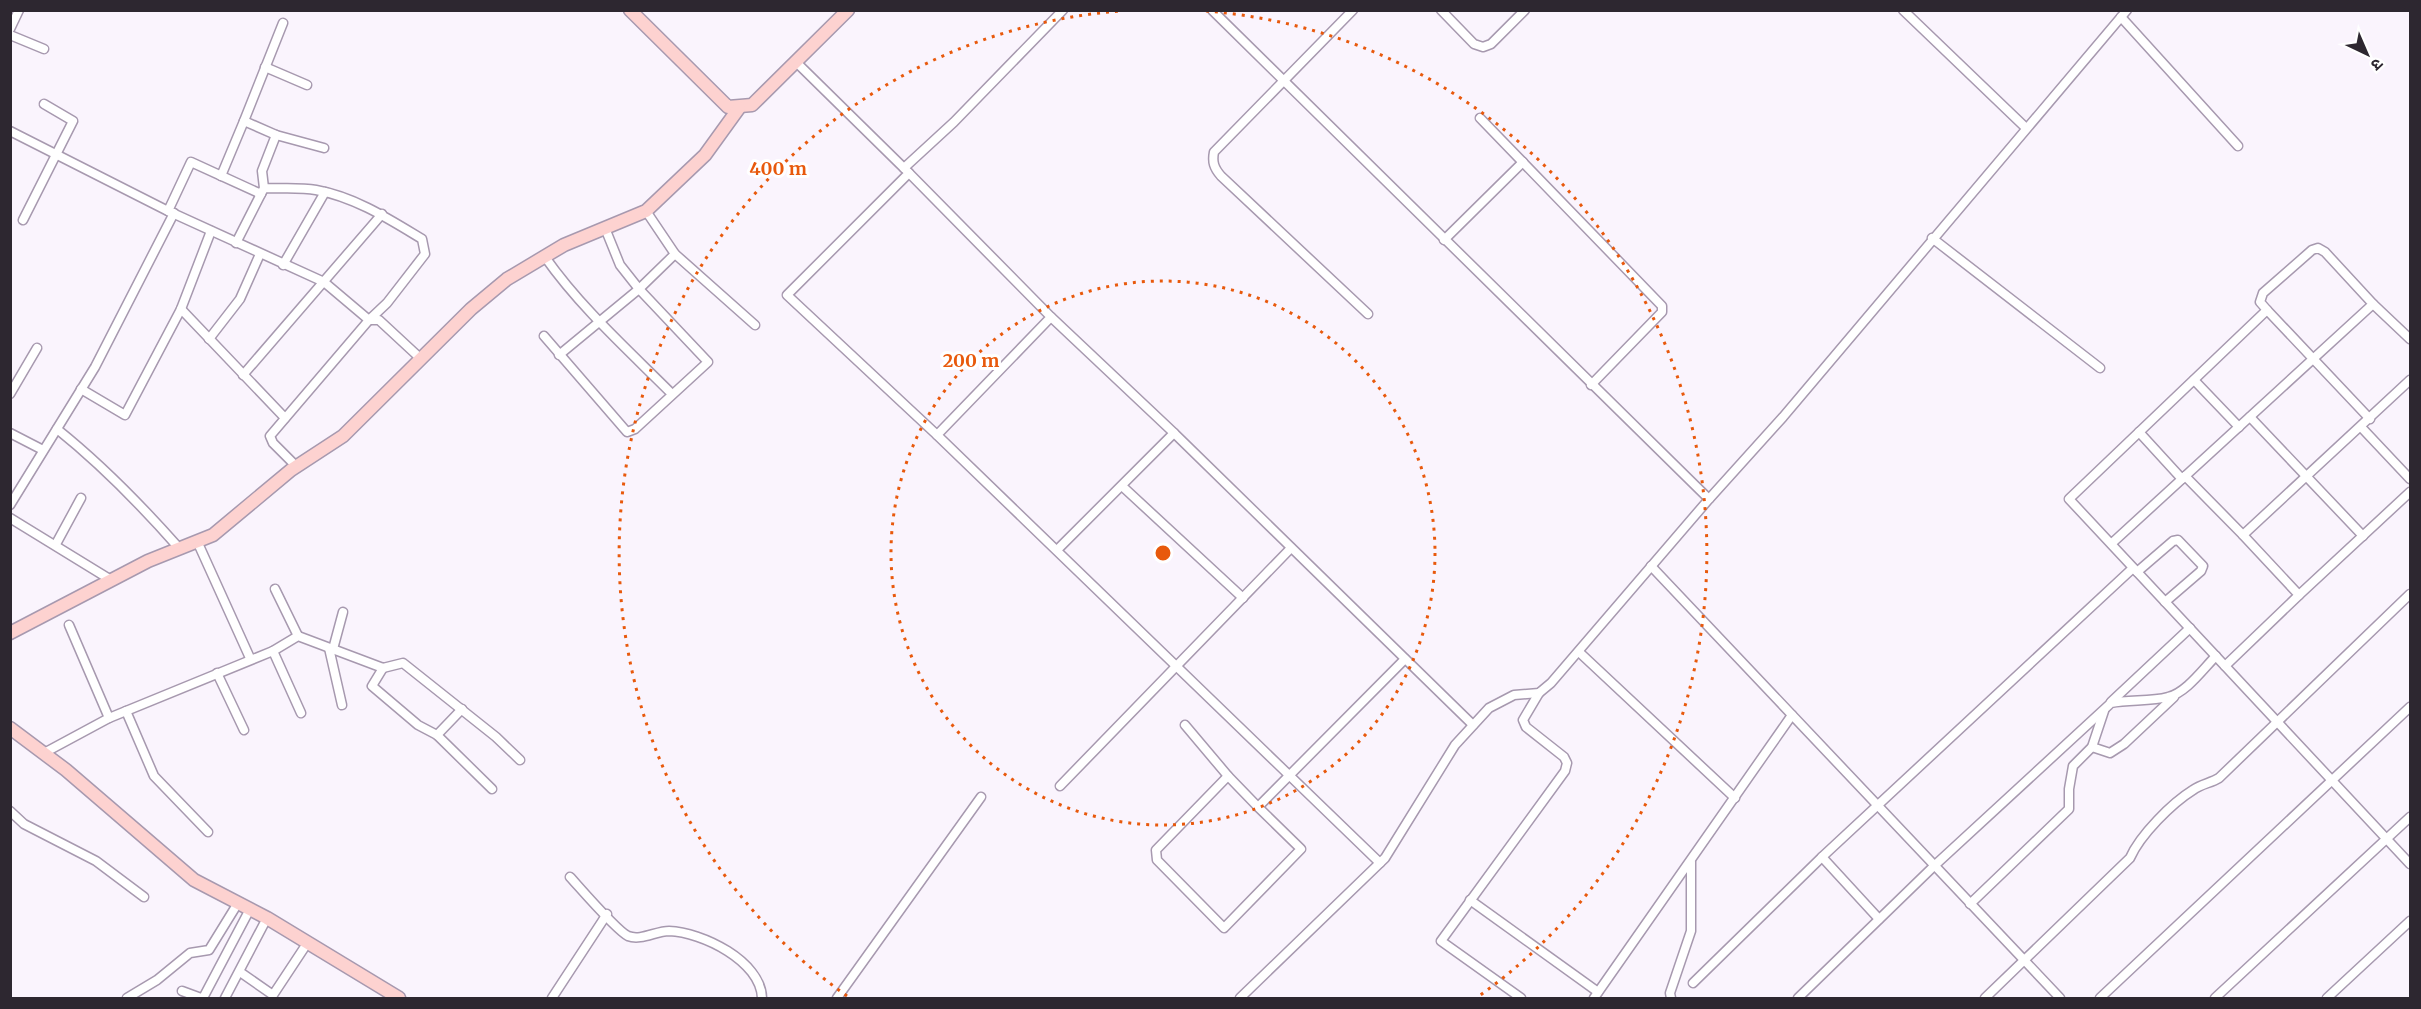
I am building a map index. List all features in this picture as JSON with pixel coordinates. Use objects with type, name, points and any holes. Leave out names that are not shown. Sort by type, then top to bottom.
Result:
[{"type":"street","points":[[19,10],[11,35],[44,49]]},
{"type":"street","points":[[638,13],[728,107],[739,108],[752,105],[848,10]]},
{"type":"street","points":[[1063,10],[787,295],[1058,549],[1380,863]]},
{"type":"street","points":[[1212,10],[1709,499]]},
{"type":"street","points":[[1353,10],[1214,152],[1214,168],[1368,314]]},
{"type":"street","points":[[1441,10],[1474,44],[1483,47],[1491,44],[1525,10]]},
{"type":"street","points":[[1903,10],[2026,128]]},
{"type":"street","points":[[1521,999],[1441,941],[1565,771],[1567,763],[1564,757],[1526,727],[1523,720],[1539,693],[1579,652],[1709,499],[1783,417],[1932,238],[2124,14],[2238,146]]},
{"type":"street","points":[[221,176],[283,23]]},
{"type":"street","points":[[795,61],[1051,317],[1473,724]]},
{"type":"street","points":[[266,67],[307,85]]},
{"type":"street","points":[[23,220],[55,152],[73,121],[44,104]]},
{"type":"street","points":[[10,633],[111,580],[179,548],[213,535],[296,466],[343,436],[420,358],[507,279],[545,257],[646,211],[705,155],[739,108]]},
{"type":"street","points":[[1480,118],[1662,306],[1662,312],[1592,385]]},
{"type":"street","points":[[244,121],[276,135],[324,148]]},
{"type":"street","points":[[10,130],[171,212],[324,282],[369,321],[379,320],[420,358]]},
{"type":"street","points":[[236,243],[262,191],[262,171],[276,135]]},
{"type":"street","points":[[10,505],[81,389],[171,212],[191,162],[262,191],[315,189],[350,199],[382,214],[422,240],[425,254],[387,303],[270,436],[273,443],[296,466]]},
{"type":"street","points":[[1444,240],[1523,162]]},
{"type":"street","points":[[283,265],[325,192]]},
{"type":"street","points":[[646,211],[675,254],[755,325]]},
{"type":"street","points":[[243,375],[382,214]]},
{"type":"street","points":[[544,336],[627,432],[635,429],[708,362],[639,290],[620,265],[605,228]]},
{"type":"street","points":[[81,389],[125,415],[181,309],[211,231]]},
{"type":"street","points":[[1932,238],[2100,368]]},
{"type":"street","points":[[2370,419],[2260,302],[2263,293],[2312,250],[2318,248],[2325,252],[2373,304],[2410,339]]},
{"type":"street","points":[[209,339],[240,299],[260,254]]},
{"type":"street","points":[[559,355],[639,290],[675,254]]},
{"type":"street","points":[[545,257],[561,279],[600,322],[672,394]]},
{"type":"street","points":[[2111,544],[2373,304]]},
{"type":"street","points":[[181,309],[285,418]]},
{"type":"street","points":[[2267,310],[2068,499],[2410,864]]},
{"type":"street","points":[[937,435],[1051,317]]},
{"type":"street","points":[[10,394],[37,348]]},
{"type":"street","points":[[2194,380],[2239,427]]},
{"type":"street","points":[[2243,535],[2410,380]]},
{"type":"street","points":[[2250,417],[2363,536]]},
{"type":"street","points":[[2361,427],[2410,478]]},
{"type":"street","points":[[57,429],[88,453],[143,507],[179,548]]},
{"type":"street","points":[[2139,432],[2300,595]]},
{"type":"street","points":[[10,433],[43,450]]},
{"type":"street","points":[[1058,549],[1174,434]]},
{"type":"street","points":[[1122,486],[1243,598]]},
{"type":"street","points":[[2225,666],[2410,492]]},
{"type":"street","points":[[56,544],[81,498]]},
{"type":"street","points":[[10,518],[56,544],[111,580]]},
{"type":"street","points":[[1693,983],[1822,856],[2135,570],[2172,541],[2178,540],[2199,560],[2203,566],[2202,571],[2165,602]]},
{"type":"street","points":[[197,541],[250,658]]},
{"type":"street","points":[[1060,786],[1291,548]]},
{"type":"street","points":[[1651,566],[2060,999]]},
{"type":"street","points":[[275,589],[298,636],[383,669],[404,663],[462,709],[520,760]]},
{"type":"street","points":[[1985,999],[2130,858],[2135,846],[2149,828],[2191,790],[2219,778],[2410,594]]},
{"type":"street","points":[[342,705],[331,649],[343,612]]},
{"type":"street","points":[[69,625],[109,718]]},
{"type":"street","points":[[1798,999],[1934,866],[2190,628]]},
{"type":"street","points":[[44,753],[109,718],[250,658],[273,651],[298,636]]},
{"type":"street","points":[[273,651],[301,713]]},
{"type":"street","points":[[1579,652],[1734,798]]},
{"type":"street","points":[[2092,747],[2110,753],[2117,748],[2216,656]]},
{"type":"street","points":[[1258,807],[1405,659]]},
{"type":"street","points":[[383,669],[372,686],[418,725],[437,735],[492,789]]},
{"type":"street","points":[[217,673],[244,730]]},
{"type":"street","points":[[2108,706],[2129,699],[2168,697],[2178,692]]},
{"type":"street","points":[[1240,999],[1279,963],[1306,932],[1348,896],[1380,863],[1455,746],[1473,724],[1501,699],[1539,693]]},
{"type":"street","points":[[1970,904],[2069,809],[2068,789],[2073,766],[2092,747],[2108,706]]},
{"type":"street","points":[[2100,999],[2410,707]]},
{"type":"street","points":[[437,735],[462,709]]},
{"type":"street","points":[[126,711],[154,776],[208,832]]},
{"type":"street","points":[[1470,900],[1596,995],[1792,715]]},
{"type":"street","points":[[1185,725],[1227,776],[1301,849],[1224,928],[1157,860],[1156,850],[1227,776]]},
{"type":"street","points":[[14,735],[44,753],[194,880],[267,918],[399,999]]},
{"type":"street","points":[[837,999],[981,797]]},
{"type":"street","points":[[10,811],[24,824],[96,861],[144,897]]},
{"type":"street","points":[[2216,999],[2410,816]]},
{"type":"street","points":[[1822,856],[1879,919]]},
{"type":"street","points":[[1671,999],[1670,993],[1691,931],[1691,860]]},
{"type":"street","points":[[570,877],[622,932],[633,937],[669,932],[707,941],[751,969],[757,978],[762,999]]},
{"type":"street","points":[[127,999],[190,953],[208,950],[244,906]]},
{"type":"street","points":[[182,991],[202,999],[244,906]]},
{"type":"street","points":[[552,999],[607,914]]},
{"type":"street","points":[[225,999],[267,918]]},
{"type":"street","points":[[2327,999],[2410,921]]},
{"type":"street","points":[[240,972],[273,994],[308,942]]}]
